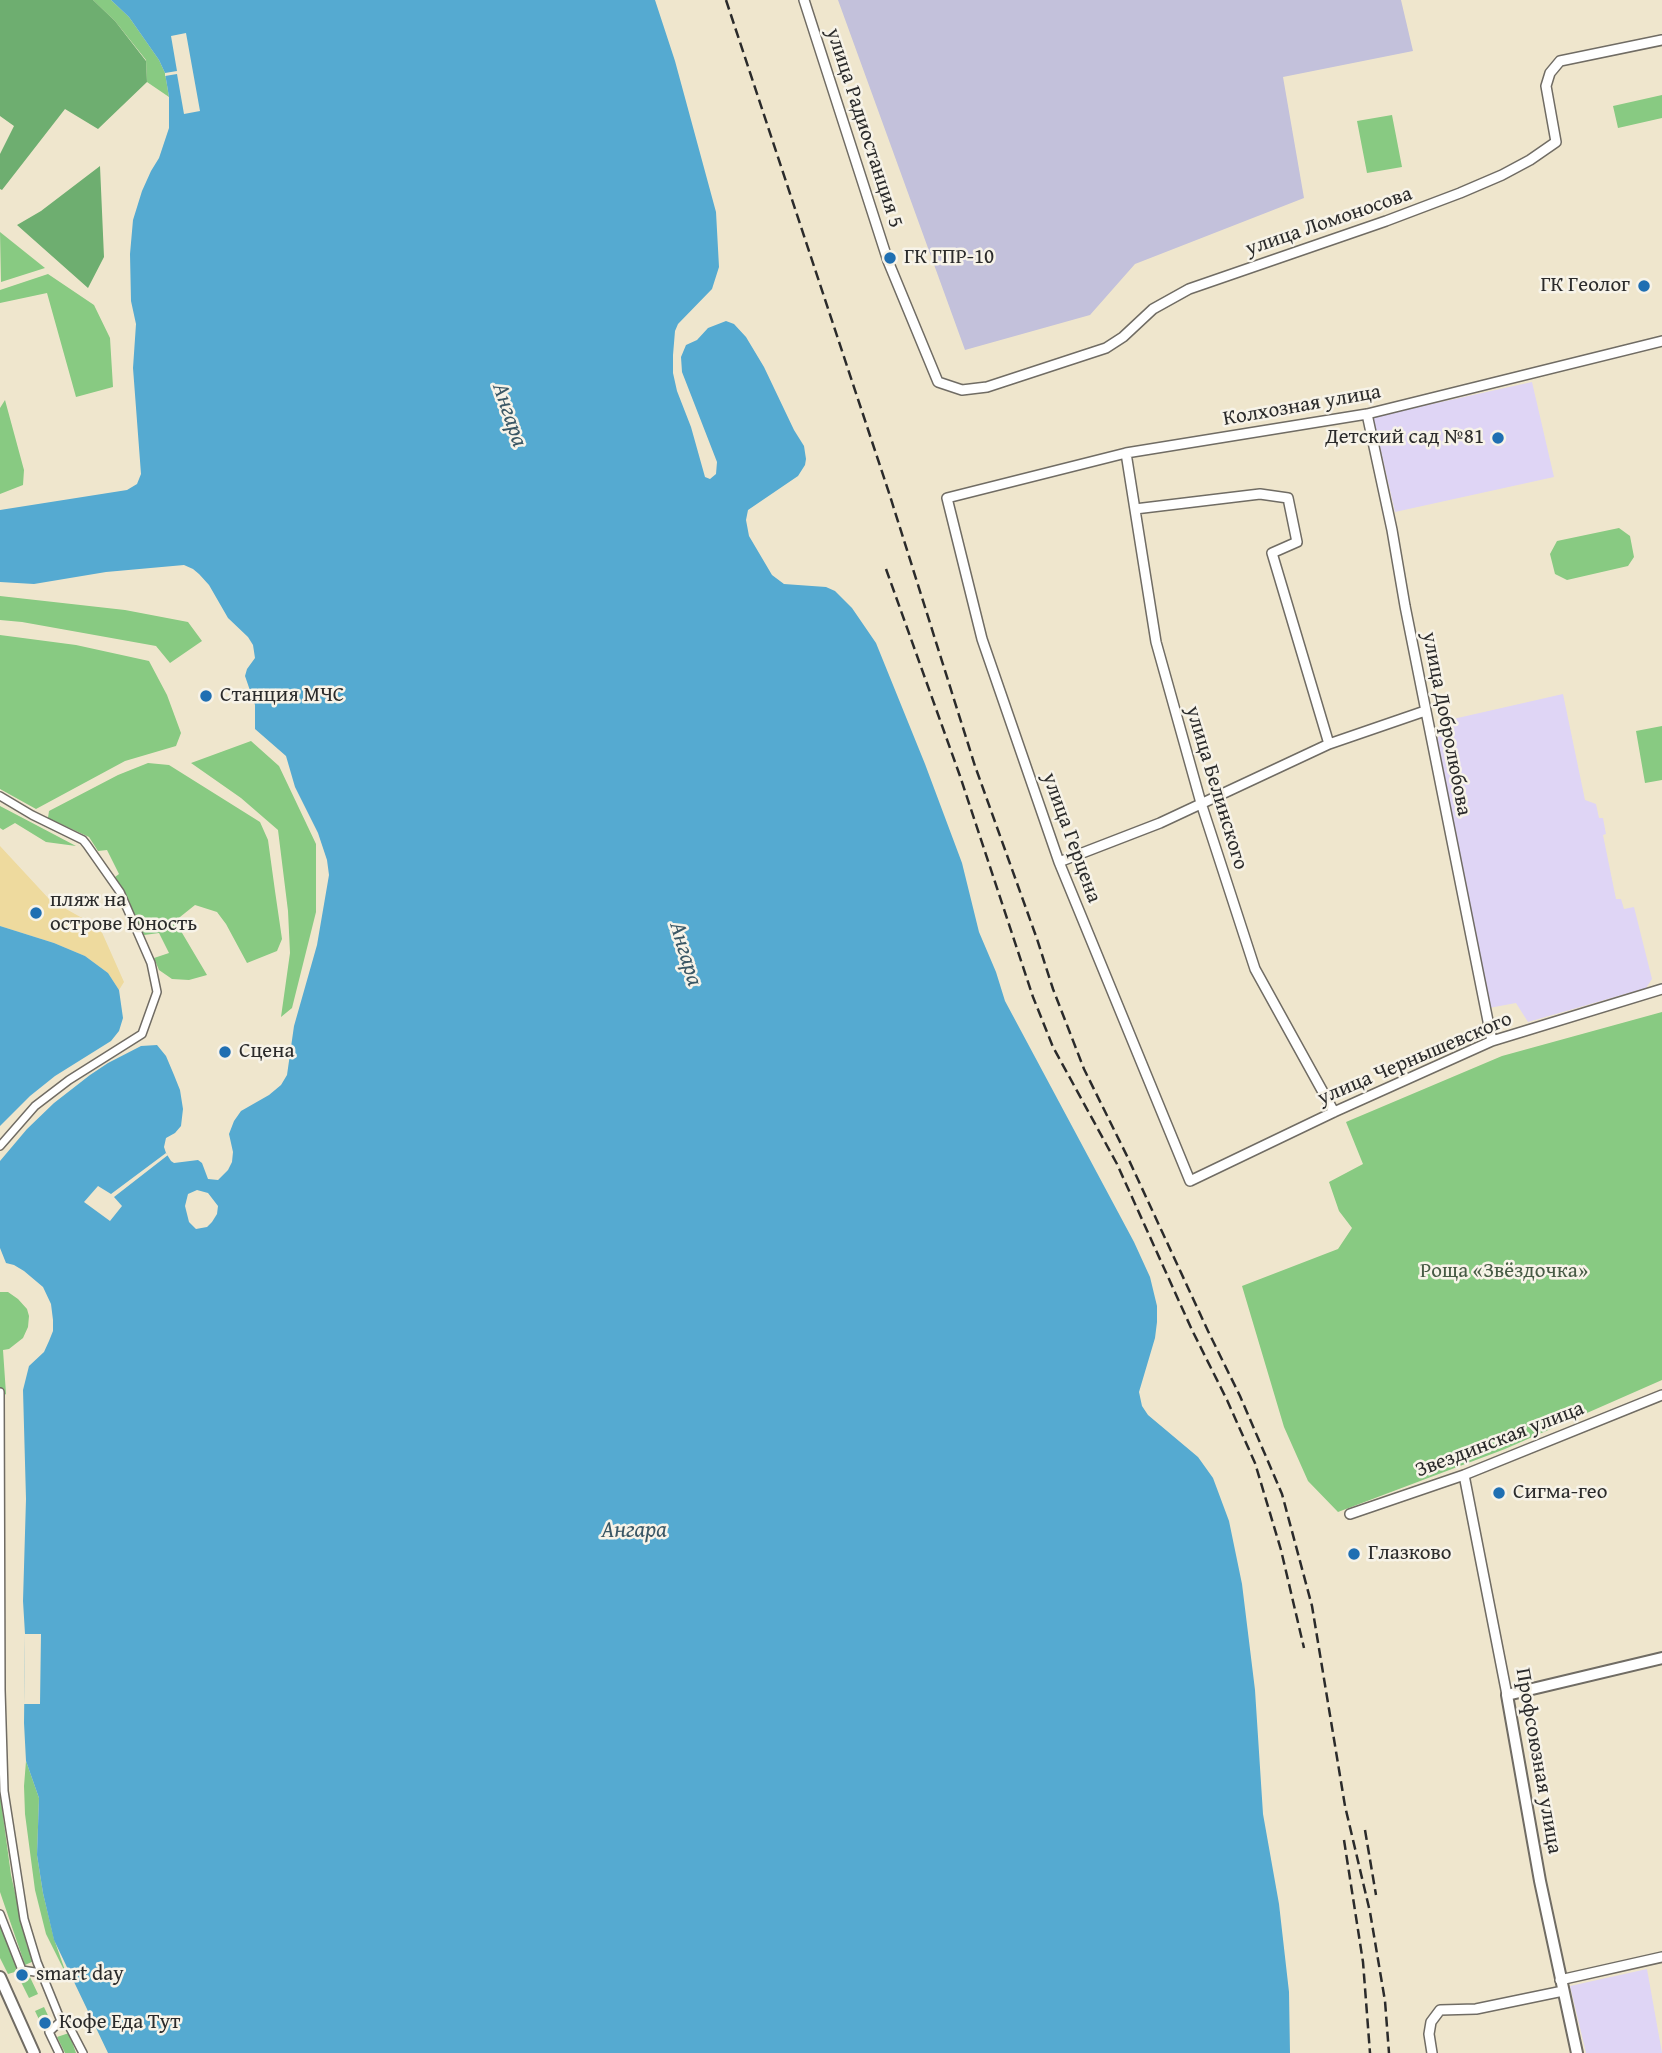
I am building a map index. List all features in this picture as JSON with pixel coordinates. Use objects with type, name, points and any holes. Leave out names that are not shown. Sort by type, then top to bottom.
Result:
[{"type":"street","name":"улица Радиостанция 5","points":[[804,0],[888,261],[938,382]]},
{"type":"street","name":"улица Ломоносова","points":[[938,382],[962,390],[987,387],[1106,348],[1123,337],[1153,309],[1189,289],[1386,221],[1460,194],[1502,175],[1556,142],[1546,86],[1550,73],[1560,61],[1662,40]]},
{"type":"street","name":"Колхозная улица","points":[[947,498],[1126,453],[1367,414],[1662,341]]},
{"type":"street","name":"улица Добролюбова","points":[[1367,414],[1492,1041]]},
{"type":"street","name":"улица Белинского","points":[[1126,453],[1156,642],[1200,803],[1255,969],[1334,1112]]},
{"type":"street","points":[[1135,509],[1260,494],[1288,498],[1297,542],[1272,553],[1329,744]]},
{"type":"street","name":"улица Герцена","points":[[947,498],[982,639],[1059,862],[1190,1181]]},
{"type":"street","points":[[1059,862],[1139,832],[1329,744],[1425,711]]},
{"type":"street","points":[[0,796],[83,840],[120,892],[151,963],[158,992],[142,1034],[35,1106],[0,1146]]},
{"type":"street","name":"улица Чернышевского","points":[[1190,1181],[1492,1041],[1662,989]]},
{"type":"street","points":[[0,1391],[4,1791],[24,1919],[41,1973],[61,2021],[69,2026],[83,2053]]},
{"type":"street","name":"Звездинская улица","points":[[1350,1514],[1464,1475],[1662,1395]]},
{"type":"street","name":"Профсоюзная улица","points":[[1464,1475],[1540,1881],[1577,2053]]},
{"type":"street","points":[[1507,1695],[1662,1658]]},
{"type":"street","points":[[0,1913],[22,1970],[41,1973]]},
{"type":"street","points":[[1432,2053],[1429,2034],[1431,2022],[1440,2010],[1476,2009],[1662,1957]]},
{"type":"street","points":[[0,1977],[34,2053]]},
{"type":"street","points":[[59,2053],[49,2032],[61,2021]]},
{"type":"shaded area","points":[[838,0],[1401,0],[1413,51],[1283,77],[1304,198],[1135,264],[1090,315],[965,350]]},
{"type":"shaded area","points":[[1532,382],[1554,477],[1395,512],[1373,417]]},
{"type":"shaded area","points":[[1563,694],[1585,800],[1596,804],[1599,818],[1603,818],[1606,834],[1603,835],[1616,899],[1621,899],[1624,909],[1634,907],[1652,979],[1646,988],[1528,1022],[1516,1003],[1489,1008],[1437,746],[1440,722]]},
{"type":"shaded area","points":[[1647,1969],[1662,2053],[1586,2053],[1570,1986]]},
{"type":"green space","points":[[0,0],[93,0],[115,21],[146,61],[147,82],[98,129],[65,109],[2,190],[0,154],[14,126],[0,116]]},
{"type":"green space","points":[[93,0],[111,0],[129,17],[159,60],[165,73],[169,97],[147,82],[146,60],[115,21]]},
{"type":"green space","points":[[1662,95],[1662,118],[1618,128],[1613,106]]},
{"type":"green space","points":[[1392,115],[1402,167],[1367,173],[1357,121]]},
{"type":"green space","points":[[100,166],[104,257],[88,288],[17,225],[41,211]]},
{"type":"green space","points":[[0,232],[45,268],[1,282]]},
{"type":"green space","points":[[48,274],[94,305],[110,338],[113,387],[76,397],[47,293],[0,303],[0,290]]},
{"type":"green space","points":[[5,400],[24,470],[23,485],[0,494],[0,408]]},
{"type":"green space","points":[[1619,528],[1630,536],[1634,557],[1628,566],[1567,580],[1555,574],[1550,554],[1557,541]]},
{"type":"green space","points":[[0,596],[125,610],[188,622],[202,641],[170,663],[156,646],[0,620]]},
{"type":"green space","points":[[0,635],[76,645],[149,661],[167,695],[181,733],[176,746],[125,761],[36,809],[0,789]]},
{"type":"green space","points":[[1662,726],[1662,780],[1645,783],[1636,731]]},
{"type":"green space","points":[[251,741],[279,766],[316,844],[316,912],[292,1008],[281,1017],[290,953],[278,830],[241,798],[191,763]]},
{"type":"green space","points":[[148,763],[169,765],[260,822],[268,840],[282,939],[277,951],[247,963],[217,912],[195,905],[175,921],[207,975],[189,980],[172,979],[159,970],[154,958],[169,953],[159,933],[144,935],[115,877],[119,874],[107,850],[98,851],[89,837],[48,818],[49,811],[118,775]]},
{"type":"green space","points":[[0,806],[76,846],[46,842],[15,823],[3,830],[0,828]]},
{"type":"green space","name":"Роща «Звёздочка»","points":[[1662,1012],[1662,1380],[1505,1449],[1338,1512],[1308,1481],[1284,1427],[1242,1286],[1338,1249],[1352,1228],[1339,1211],[1329,1182],[1363,1164],[1346,1122],[1502,1056]]},
{"type":"green space","points":[[0,1292],[8,1292],[18,1299],[27,1309],[29,1316],[23,1338],[9,1349],[3,1350],[6,1394],[0,1398]]},
{"type":"green space","points":[[26,1761],[39,1798],[37,1855],[43,1893],[54,1939],[67,1976],[46,1934],[35,1890],[25,1814]]},
{"type":"green space","points":[[0,1794],[11,1875],[27,1946],[34,1961],[25,1965],[0,1892]]},
{"type":"green space","points":[[0,1925],[18,1971],[8,1974],[0,1958]]},
{"type":"green space","points":[[29,1975],[38,1994],[29,1998],[20,1980]]},
{"type":"green space","points":[[44,2007],[53,2026],[44,2030],[35,2011]]},
{"type":"green space","points":[[69,2033],[76,2053],[65,2053],[57,2037]]},
{"type":"sand","name":"пляж на острове Юность","points":[[0,846],[50,900],[100,928],[124,982],[119,990],[108,973],[85,956],[0,926]]},
{"type":"water","name":"Ангара","points":[[111,0],[655,0],[675,61],[716,212],[719,267],[712,289],[678,324],[673,355],[677,391],[691,427],[705,477],[710,479],[716,474],[717,462],[682,372],[681,357],[686,345],[697,340],[708,328],[726,321],[734,324],[746,337],[764,367],[804,446],[806,459],[798,476],[748,510],[746,520],[749,536],[772,575],[784,584],[826,587],[835,591],[852,608],[876,643],[962,863],[979,932],[1005,1001],[1134,1242],[1150,1277],[1157,1306],[1157,1322],[1139,1392],[1142,1406],[1148,1415],[1198,1457],[1213,1478],[1229,1521],[1242,1584],[1255,1690],[1263,1814],[1279,1904],[1289,1992],[1290,2053],[108,2053],[54,1940],[37,1855],[39,1798],[26,1761],[24,1723],[26,1499],[23,1390],[29,1366],[44,1352],[49,1341],[53,1320],[51,1304],[43,1287],[24,1271],[6,1263],[0,1248],[0,1161],[54,1103],[90,1075],[141,1046],[157,1045],[166,1056],[174,1075],[183,1109],[181,1126],[166,1138],[166,1153],[174,1163],[198,1160],[202,1163],[208,1179],[218,1180],[232,1162],[229,1134],[234,1121],[241,1111],[281,1085],[287,1075],[294,1026],[317,945],[329,875],[318,833],[295,787],[286,756],[255,729],[255,705],[245,676],[255,658],[253,645],[228,618],[209,585],[199,574],[184,565],[106,572],[34,584],[0,582],[0,510],[127,490],[137,484],[141,474],[133,368],[136,324],[131,301],[130,254],[133,220],[142,191],[159,158],[169,128],[169,97],[165,73],[159,60],[129,17]],"holes":[[[197,1190],[208,1193],[218,1206],[217,1214],[207,1227],[196,1229],[189,1222],[185,1206],[188,1194]]]},
{"type":"water","points":[[0,926],[85,956],[108,973],[119,990],[123,1018],[119,1031],[111,1041],[55,1076],[0,1126]]},
{"type":"pier","points":[[186,33],[200,111],[184,114],[177,74],[165,76],[165,73],[177,71],[171,36]]},
{"type":"pier","points":[[166,1153],[168,1155],[114,1197],[122,1206],[110,1221],[84,1202],[98,1186],[111,1194]]},
{"type":"pier","points":[[25,1634],[41,1634],[40,1704],[24,1704]]},
{"type":"railway","points":[[726,0],[890,496],[975,766],[1053,989],[1084,1069],[1240,1396],[1282,1494],[1312,1606],[1345,1806],[1370,1912],[1385,2001],[1389,2053]]},
{"type":"railway","points":[[886,569],[960,776],[1033,997],[1053,1047],[1117,1164],[1255,1463],[1281,1550],[1304,1648]]},
{"type":"railway","points":[[1365,1830],[1376,1895]]},
{"type":"railway","points":[[1344,1840],[1363,1962],[1370,2053]]},
{"type":"place","name":"ГК ГПР-10","points":[[890,258]]},
{"type":"place","name":"ГК Геолог","points":[[1644,286]]},
{"type":"place","name":"Детский сад №81","points":[[1498,438]]},
{"type":"place","name":"Станция МЧС","points":[[206,696]]},
{"type":"place","name":"пляж на острове Юность","points":[[36,913]]},
{"type":"place","name":"Сцена","points":[[225,1052]]},
{"type":"place","name":"Сигма-гео","points":[[1499,1493]]},
{"type":"place","name":"Глазково","points":[[1354,1554]]},
{"type":"place","name":"smart day","points":[[22,1975]]},
{"type":"place","name":"Кофе Еда Тут","points":[[45,2023]]}]
